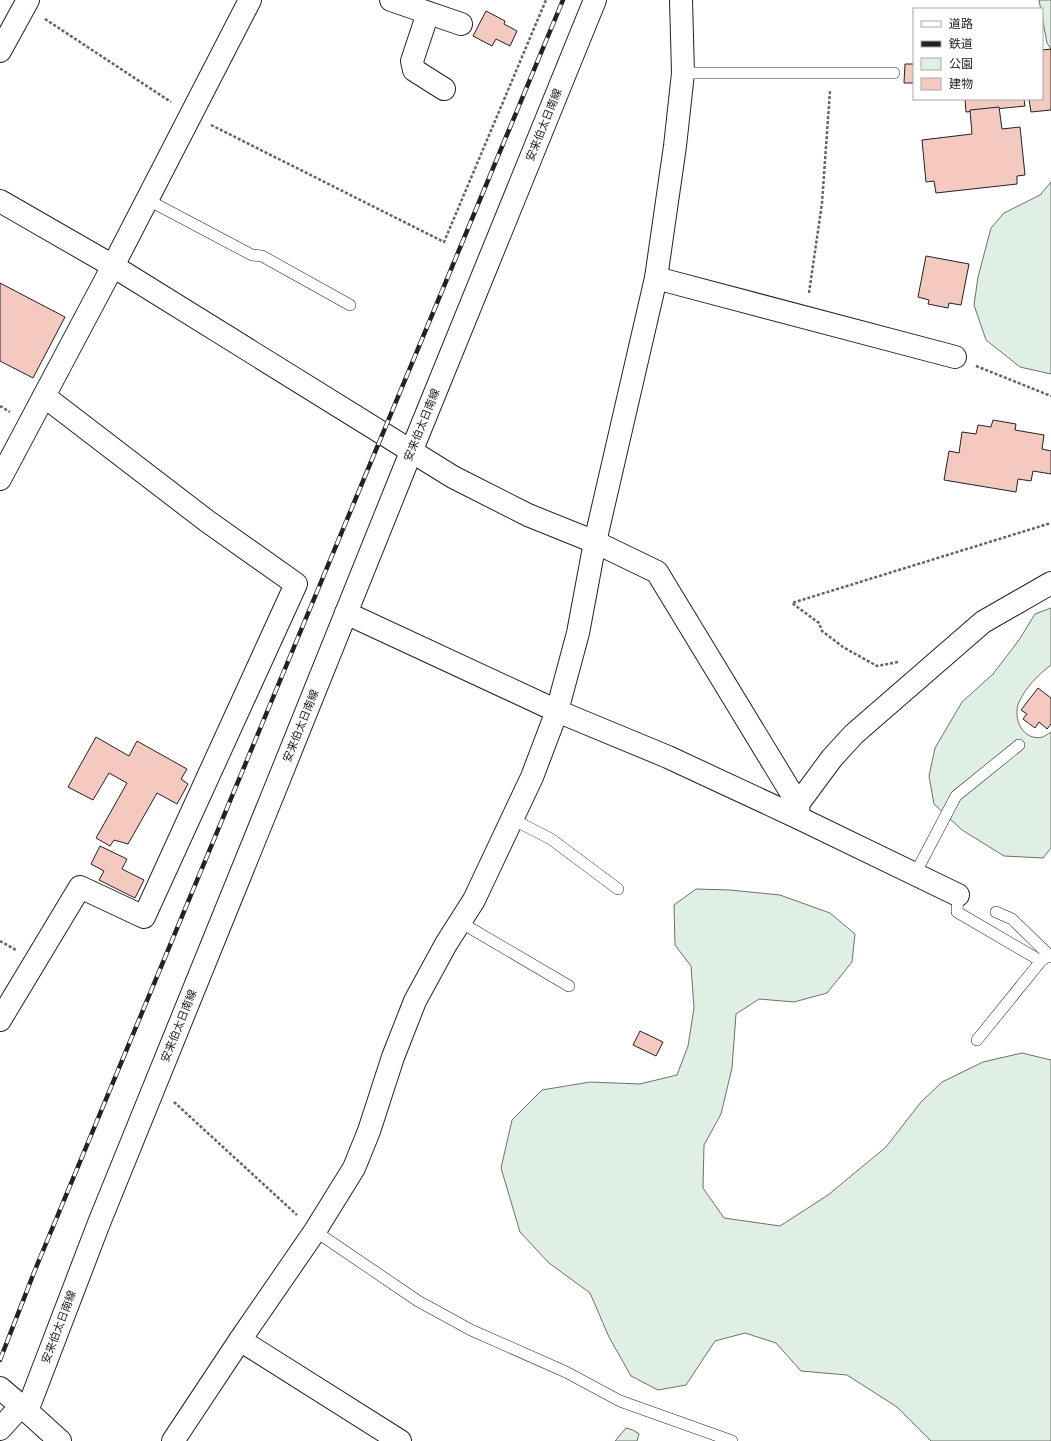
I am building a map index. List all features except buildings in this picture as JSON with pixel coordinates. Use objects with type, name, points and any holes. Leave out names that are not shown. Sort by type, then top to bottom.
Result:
[{"type":"street","points":[[0,479],[148,200],[250,0]]},
{"type":"street","points":[[391,0],[461,24]]},
{"type":"street","name":"安来伯太日南線","points":[[24,1409],[410,452],[595,0]]},
{"type":"street","points":[[173,1441],[315,1231],[354,1168],[369,1131],[393,1057],[415,1001],[446,944],[474,900],[532,777],[557,710],[578,633],[595,542],[656,278],[675,146],[683,73],[681,0]]},
{"type":"street","points":[[0,51],[27,3]]},
{"type":"street","points":[[428,13],[412,61],[414,70],[444,89]]},
{"type":"street","points":[[0,201],[113,266],[363,421],[410,452],[453,477],[528,516],[595,542],[656,572],[798,811]]},
{"type":"street","points":[[656,278],[955,357]]},
{"type":"street","points":[[0,1020],[80,887],[144,917],[296,584],[201,516],[44,396]]},
{"type":"street","points":[[798,811],[832,758],[854,734],[983,622],[1051,583]]},
{"type":"street","points":[[346,613],[557,710],[798,811],[915,874],[958,895]]},
{"type":"street","points":[[240,1340],[400,1441]]},
{"type":"street","points":[[0,1388],[60,1441]]},
{"type":"street","points":[[0,1429],[24,1409]]},
{"type":"lane","points":[[683,73],[894,73]]},
{"type":"lane","points":[[148,200],[252,255],[262,256],[350,305]]},
{"type":"lane","points":[[915,874],[956,796],[1019,745]]},
{"type":"lane","points":[[512,819],[551,839],[618,889]]},
{"type":"lane","points":[[958,895],[957,912],[1047,957]]},
{"type":"lane","points":[[996,912],[1012,919],[1047,957]]},
{"type":"lane","points":[[460,922],[569,986]]},
{"type":"lane","points":[[977,1040],[1047,957]]},
{"type":"lane","points":[[315,1231],[418,1301],[471,1330],[566,1372],[620,1401],[732,1441]]},
{"type":"path","points":[[27,3],[191,115],[444,242],[546,0]]},
{"type":"path","points":[[809,294],[822,203],[831,73]]},
{"type":"path","points":[[955,357],[1051,396]]},
{"type":"path","points":[[899,662],[877,666],[843,648],[822,631],[819,624],[792,603],[1051,523]]},
{"type":"path","points":[[173,1101],[315,1231]]},
{"type":"green space","points":[[1039,0],[1051,0],[1051,49],[1047,43],[1043,22],[1043,8],[1040,8]]},
{"type":"green space","points":[[1051,182],[1051,374],[1020,367],[986,340],[974,305],[978,277],[991,228],[1004,213],[1040,195]]},
{"type":"green space","points":[[1051,608],[1051,665],[1037,677],[1025,691],[1017,708],[1017,715],[1021,727],[1030,736],[1036,738],[1043,737],[1051,732],[1051,848],[1043,858],[1004,856],[962,830],[934,804],[929,776],[935,748],[962,702],[993,674],[1019,640],[1035,614]]},
{"type":"green space","points":[[696,889],[730,890],[780,895],[830,913],[855,934],[852,962],[827,993],[794,1002],[759,999],[736,1014],[732,1068],[721,1114],[704,1145],[703,1188],[724,1218],[780,1226],[828,1195],[886,1147],[921,1102],[942,1082],[983,1062],[1022,1053],[1051,1060],[1051,1441],[931,1441],[897,1407],[847,1375],[801,1371],[776,1343],[745,1333],[715,1341],[686,1385],[658,1390],[631,1376],[609,1337],[590,1293],[549,1263],[520,1232],[501,1168],[512,1120],[542,1090],[590,1082],[640,1084],[677,1075],[688,1046],[694,1008],[691,966],[675,945],[674,905]]},
{"type":"green space","points":[[626,1428],[639,1434],[637,1441],[615,1441]]},
{"type":"railway","points":[[0,1360],[35,1270],[563,0]]}]
